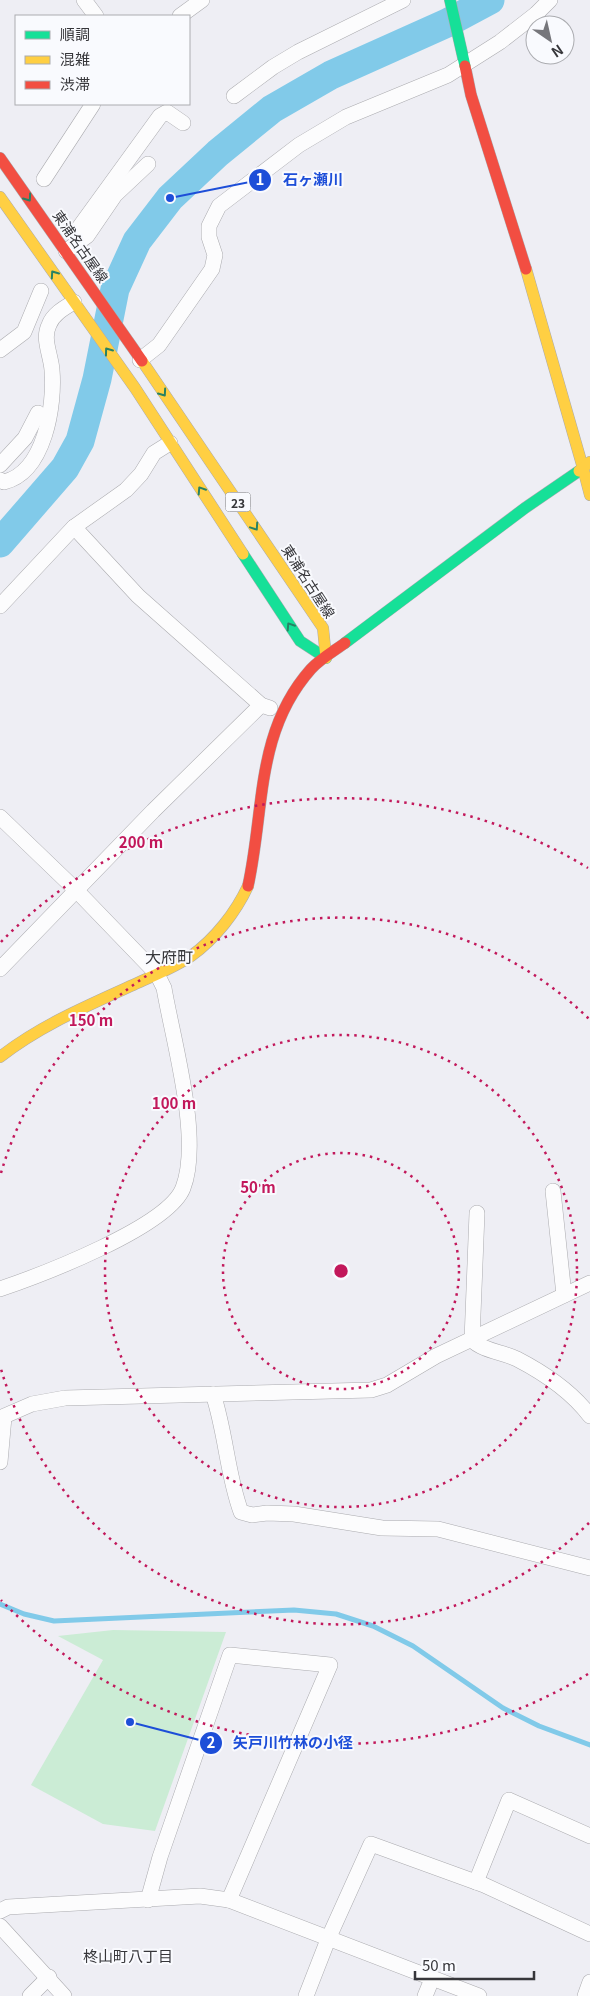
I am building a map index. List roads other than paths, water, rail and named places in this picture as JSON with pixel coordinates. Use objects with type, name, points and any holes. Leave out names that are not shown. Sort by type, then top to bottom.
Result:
[{"type":"street","points":[[84,0],[95,15]]},
{"type":"street","points":[[181,15],[202,0]]},
{"type":"street","points":[[234,96],[273,67],[298,52],[403,0]]},
{"type":"street","points":[[450,0],[471,95],[509,211],[586,465],[590,495]]},
{"type":"street","points":[[138,356],[159,345],[212,268],[214,254],[209,237],[209,226],[219,206],[299,145],[346,117],[448,74],[500,42],[550,0]]},
{"type":"street","points":[[44,179],[92,105]]},
{"type":"street","points":[[78,229],[166,108],[183,124]]},
{"type":"street","name":"東浦名古屋線","points":[[0,158],[92,288],[323,628],[326,658]]},
{"type":"street","points":[[66,252],[87,236],[115,195],[148,164]]},
{"type":"street","name":"23","points":[[0,197],[135,388],[300,641],[326,658]]},
{"type":"street","points":[[0,350],[24,332],[41,291]]},
{"type":"street","points":[[0,480],[4,482],[19,476],[37,452],[44,437],[53,386],[46,334],[48,325],[55,315],[78,308]]},
{"type":"street","points":[[0,465],[25,438],[38,413]]},
{"type":"street","points":[[0,606],[74,527],[126,490],[154,454],[170,443]]},
{"type":"street","points":[[0,1057],[50,1023],[157,974],[191,956],[214,935],[232,913],[248,887],[254,859],[266,758],[281,712],[312,668],[525,508],[586,465]]},
{"type":"street","points":[[74,527],[138,596],[261,705],[281,712]]},
{"type":"street","points":[[0,969],[153,811],[261,705]]},
{"type":"street","points":[[0,817],[77,891],[157,974],[164,988],[184,1094],[189,1144],[188,1174],[183,1190],[170,1208],[126,1236],[34,1278],[0,1289]]},
{"type":"street","points":[[553,1190],[564,1295]]},
{"type":"street","points":[[477,1213],[472,1340],[477,1346],[517,1359],[544,1376],[572,1396],[590,1416]]},
{"type":"street","points":[[0,1462],[2,1418],[32,1404],[64,1398],[371,1390],[387,1385],[436,1356],[590,1283]]},
{"type":"street","points":[[213,1394],[222,1423],[235,1495],[241,1512],[252,1515],[267,1513],[294,1514],[382,1528],[438,1530],[590,1568]]},
{"type":"street","points":[[148,1900],[160,1857],[230,1656],[330,1665],[229,1900]]},
{"type":"street","points":[[476,1882],[509,1800],[590,1836]]},
{"type":"street","points":[[306,1996],[371,1844],[476,1882],[590,1934]]},
{"type":"street","points":[[0,1910],[8,1907],[200,1896],[229,1900],[330,1937],[479,1996]]},
{"type":"street","points":[[0,1926],[49,1977],[64,1996]]},
{"type":"street","points":[[30,1996],[49,1977]]},
{"type":"street","points":[[425,1996],[432,1979]]},
{"type":"street","points":[[585,1996],[590,1982]]},
{"type":"waterway","points":[[0,543],[65,468],[80,441],[97,379],[115,289],[137,241],[170,198],[218,153],[272,109],[331,75],[447,23],[490,0]]},
{"type":"waterway","points":[[0,1604],[24,1614],[54,1621],[294,1610],[336,1614],[373,1626],[413,1646],[503,1708],[539,1726],[590,1745]]},
{"type":"place","name":"石ヶ瀬川","points":[[170,198]]},
{"type":"place","name":"矢戸川竹林の小径","points":[[130,1722]]},
{"type":"district","name":"大府町","points":[[169,956]]},
{"type":"district","name":"柊山町八丁目","points":[[128,1955]]}]
